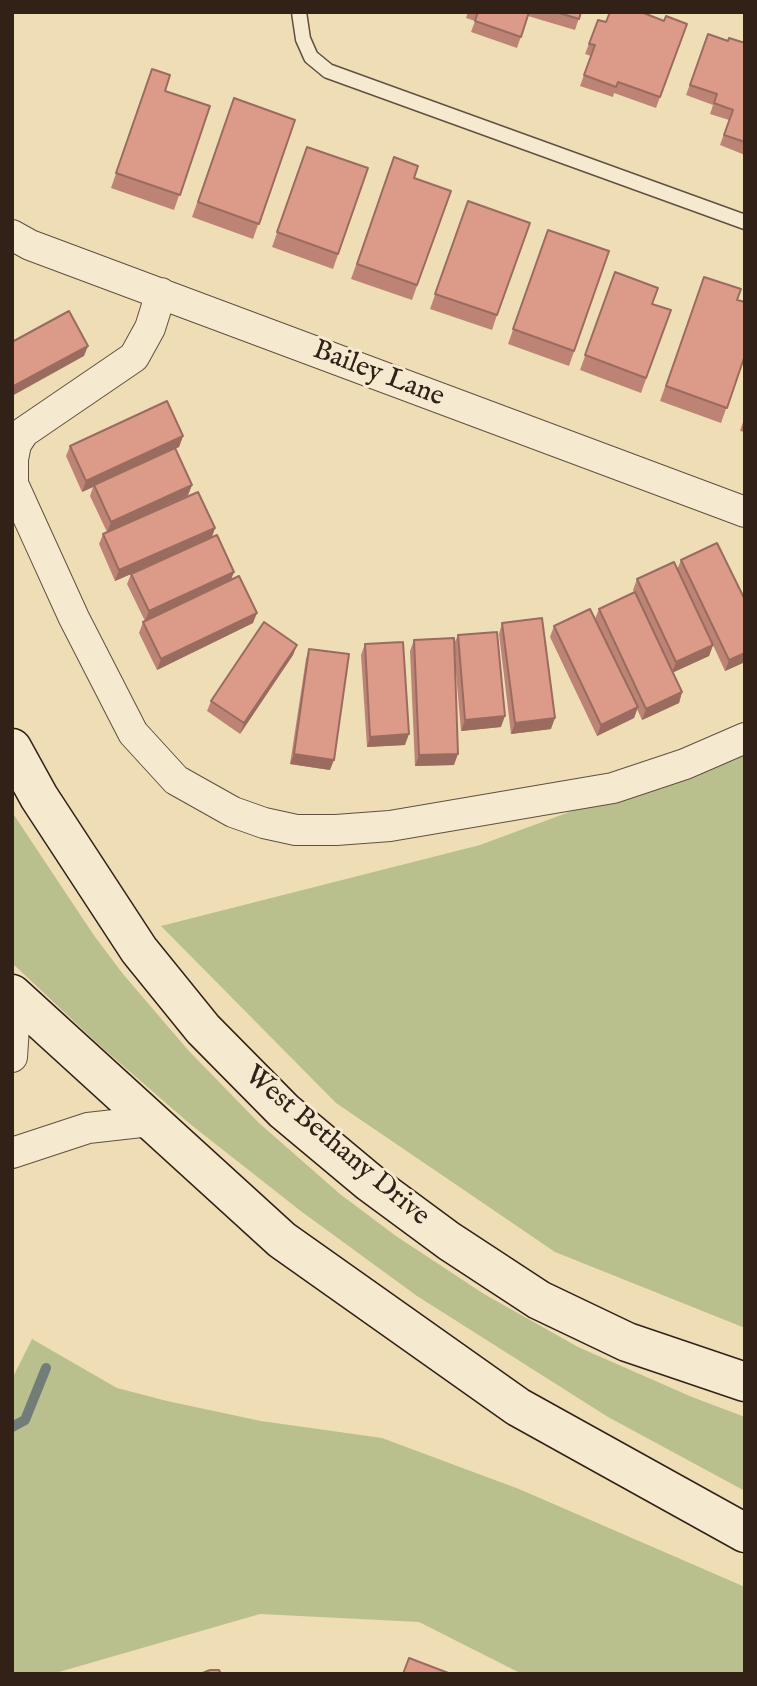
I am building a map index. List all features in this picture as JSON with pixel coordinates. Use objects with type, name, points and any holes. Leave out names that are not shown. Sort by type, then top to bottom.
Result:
[{"type":"main road","name":"West Bethany Drive","points":[[12,748],[39,797],[139,950],[203,1029],[284,1111],[369,1182],[449,1241],[540,1300],[627,1342],[745,1382]]},
{"type":"main road","points":[[14,996],[282,1240],[507,1399],[745,1533]]},
{"type":"street","name":"Bailey Lane","points":[[12,235],[30,245],[745,512]]},
{"type":"street","points":[[161,293],[150,328],[134,357],[24,432],[16,443],[13,484],[74,618],[133,733],[176,780],[233,812],[264,823],[296,830],[335,831],[390,826],[614,788],[685,764],[745,738]]},
{"type":"street","points":[[12,1057],[14,996]]},
{"type":"street","points":[[12,1153],[88,1128],[150,1121]]},
{"type":"lane","points":[[299,12],[303,39],[311,57],[328,71],[745,222]]},
{"type":"green space","points":[[745,747],[745,1328],[555,1252],[336,1103],[161,926],[480,845]]},
{"type":"green space","points":[[12,812],[93,934],[123,974],[188,1050],[259,1123],[340,1194],[396,1236],[484,1294],[578,1347],[745,1417],[745,1491],[608,1417],[417,1296],[302,1212],[190,1124],[98,1044],[12,963]]},
{"type":"green space","points":[[32,1339],[117,1388],[261,1421],[382,1438],[519,1489],[745,1587],[745,1674],[522,1674],[419,1622],[260,1614],[52,1674],[12,1674],[12,1379]]},
{"type":"building","points":[[478,12],[529,12],[521,37],[475,21]]},
{"type":"building","points":[[556,12],[581,12],[579,19]]},
{"type":"building","points":[[610,12],[641,12],[664,21],[666,16],[687,24],[660,97],[618,82],[616,87],[584,75],[595,45],[589,44],[598,20],[606,22]]},
{"type":"building","points":[[708,34],[745,43],[745,142],[724,135],[733,110],[714,103],[717,94],[690,85]]},
{"type":"building","points":[[152,69],[170,75],[165,91],[210,106],[180,195],[116,173]]},
{"type":"building","points":[[234,98],[295,120],[259,224],[198,202]]},
{"type":"building","points":[[307,147],[368,168],[338,254],[277,232]]},
{"type":"building","points":[[394,157],[418,166],[414,178],[451,191],[417,285],[357,264]]},
{"type":"building","points":[[468,201],[530,223],[497,315],[435,294]]},
{"type":"building","points":[[548,230],[609,251],[574,351],[513,329]]},
{"type":"building","points":[[615,272],[658,288],[652,304],[671,310],[646,378],[585,355]]},
{"type":"building","points":[[704,277],[741,289],[737,300],[745,302],[745,355],[727,408],[666,386]]},
{"type":"building","points":[[69,311],[88,346],[12,387],[12,342]]},
{"type":"building","points":[[167,401],[183,436],[86,481],[70,446]]},
{"type":"building","points":[[175,448],[192,485],[111,522],[94,485]]},
{"type":"building","points":[[198,492],[215,528],[119,570],[103,534]]},
{"type":"building","points":[[217,535],[234,572],[149,611],[131,574]]},
{"type":"building","points":[[717,543],[745,600],[745,653],[729,660],[681,560]]},
{"type":"building","points":[[674,562],[713,645],[676,662],[637,579]]},
{"type":"building","points":[[239,576],[257,613],[161,659],[143,622]]},
{"type":"building","points":[[635,592],[682,692],[646,709],[599,609]]},
{"type":"building","points":[[590,609],[638,707],[601,725],[554,626]]},
{"type":"building","points":[[542,618],[555,718],[515,723],[502,623]]},
{"type":"building","points":[[264,622],[297,645],[244,723],[211,701]]},
{"type":"building","points":[[497,632],[505,716],[465,720],[458,635]]},
{"type":"building","points":[[454,638],[458,754],[419,755],[414,640]]},
{"type":"building","points":[[403,642],[409,734],[370,737],[365,644]]},
{"type":"building","points":[[309,649],[349,654],[334,760],[294,754]]},
{"type":"building","points":[[409,1658],[451,1674],[403,1674]]},
{"type":"building","points":[[219,1670],[221,1674],[200,1674]]},
{"type":"waterway","points":[[12,1427],[25,1420],[46,1368]]}]
